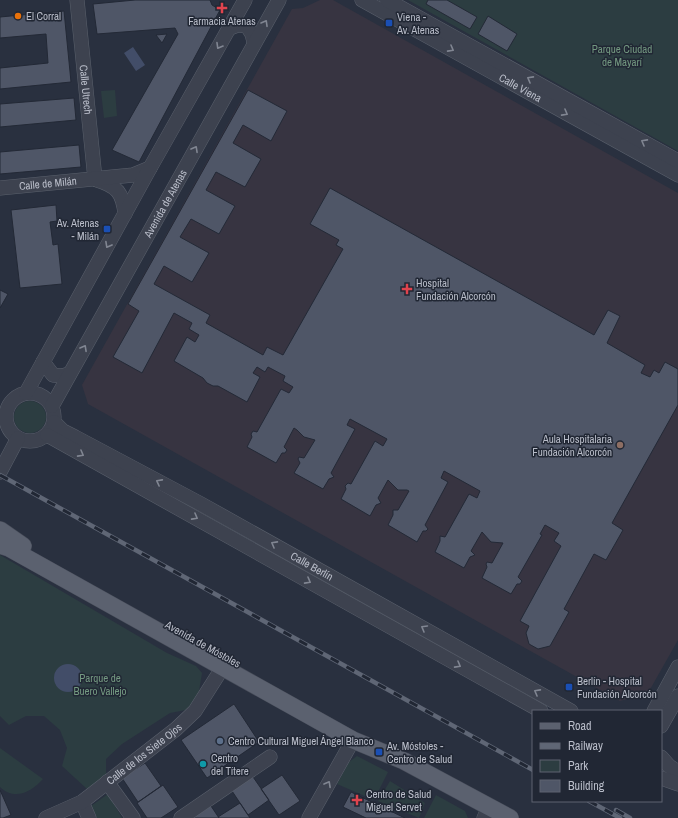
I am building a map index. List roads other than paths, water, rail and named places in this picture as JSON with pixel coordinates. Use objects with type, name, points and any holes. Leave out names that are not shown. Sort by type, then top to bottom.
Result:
[{"type":"main road","name":"Avenida de Móstoles","points":[[0,530],[13,540],[357,729],[404,761],[487,813],[510,818]]},
{"type":"main road","name":"Avenida de Móstoles","points":[[0,545],[9,548],[353,740],[404,761]]},
{"type":"street","name":"Calle Utrech","points":[[77,0],[95,179]]},
{"type":"street","name":"Avenida de Atenas","points":[[52,406],[254,42],[279,0]]},
{"type":"street","name":"Calle Viena","points":[[362,0],[678,175]]},
{"type":"street","name":"Calle Viena","points":[[387,0],[678,161]]},
{"type":"street","points":[[26,393],[41,396],[52,406],[54,422],[47,435],[33,442],[18,438],[8,426],[4,404],[26,393],[244,1]]},
{"type":"street","points":[[230,28],[238,25],[247,26],[252,34],[254,42]]},
{"type":"street","name":"Calle de Milán","points":[[0,188],[133,175],[150,168]]},
{"type":"street","name":"Calle de Milán","points":[[95,179],[110,184],[118,191],[122,197],[125,214]]},
{"type":"street","points":[[43,362],[52,375],[62,376],[69,374]]},
{"type":"street","name":"Calle Berlín","points":[[54,422],[63,431],[208,508],[569,710]]},
{"type":"street","name":"Calle Berlín","points":[[47,435],[540,710]]},
{"type":"street","points":[[0,472],[18,438]]},
{"type":"street","points":[[655,710],[678,667]]},
{"type":"street","name":"Calle de los Siete Ojos","points":[[46,818],[82,802],[176,729],[196,711],[223,668]]},
{"type":"street","points":[[662,724],[678,696]]},
{"type":"street","points":[[310,818],[353,740]]},
{"type":"street","points":[[180,818],[270,757]]},
{"type":"street","points":[[662,759],[678,772]]},
{"type":"street","points":[[662,778],[678,784]]},
{"type":"street","points":[[107,782],[133,818]]},
{"type":"street","points":[[82,802],[89,818]]},
{"type":"water","points":[[133,47],[145,65],[136,71],[124,53]]},
{"type":"water","points":[[68,664],[78,668],[82,678],[78,688],[68,692],[58,688],[54,678],[58,668]]},
{"type":"railway","points":[[0,475],[532,769]]},
{"type":"railway","points":[[591,802],[620,818]]},
{"type":"railway","points":[[616,810],[630,818]]},
{"type":"place","name":"Farmacia Atenas","points":[[222,8]]},
{"type":"place","name":"El Corral","points":[[18,16]]},
{"type":"place","name":"Viena - Av. Atenas","points":[[389,23]]},
{"type":"place","name":"Av. Atenas - Milán","points":[[107,229]]},
{"type":"place","name":"Hospital Fundación Alcorcón","points":[[407,289]]},
{"type":"place","name":"Aula Hospitalaria Fundación Alcorcón","points":[[620,445]]},
{"type":"place","name":"Berlín - Hospital Fundación Alcorcón","points":[[569,687]]},
{"type":"place","name":"Centro Cultural Miguel Ángel Blanco","points":[[220,741]]},
{"type":"place","name":"Av. Móstoles - Centro de Salud","points":[[379,752]]},
{"type":"place","name":"Centro del Títere","points":[[203,764]]},
{"type":"place","name":"Centro de Salud Miguel Servet","points":[[357,800]]},
{"type":"park label","name":"Parque Ciudad de Mayarí","points":[[622,55]]},
{"type":"park label","name":"Parque de Buero Vallejo","points":[[100,684]]}]
